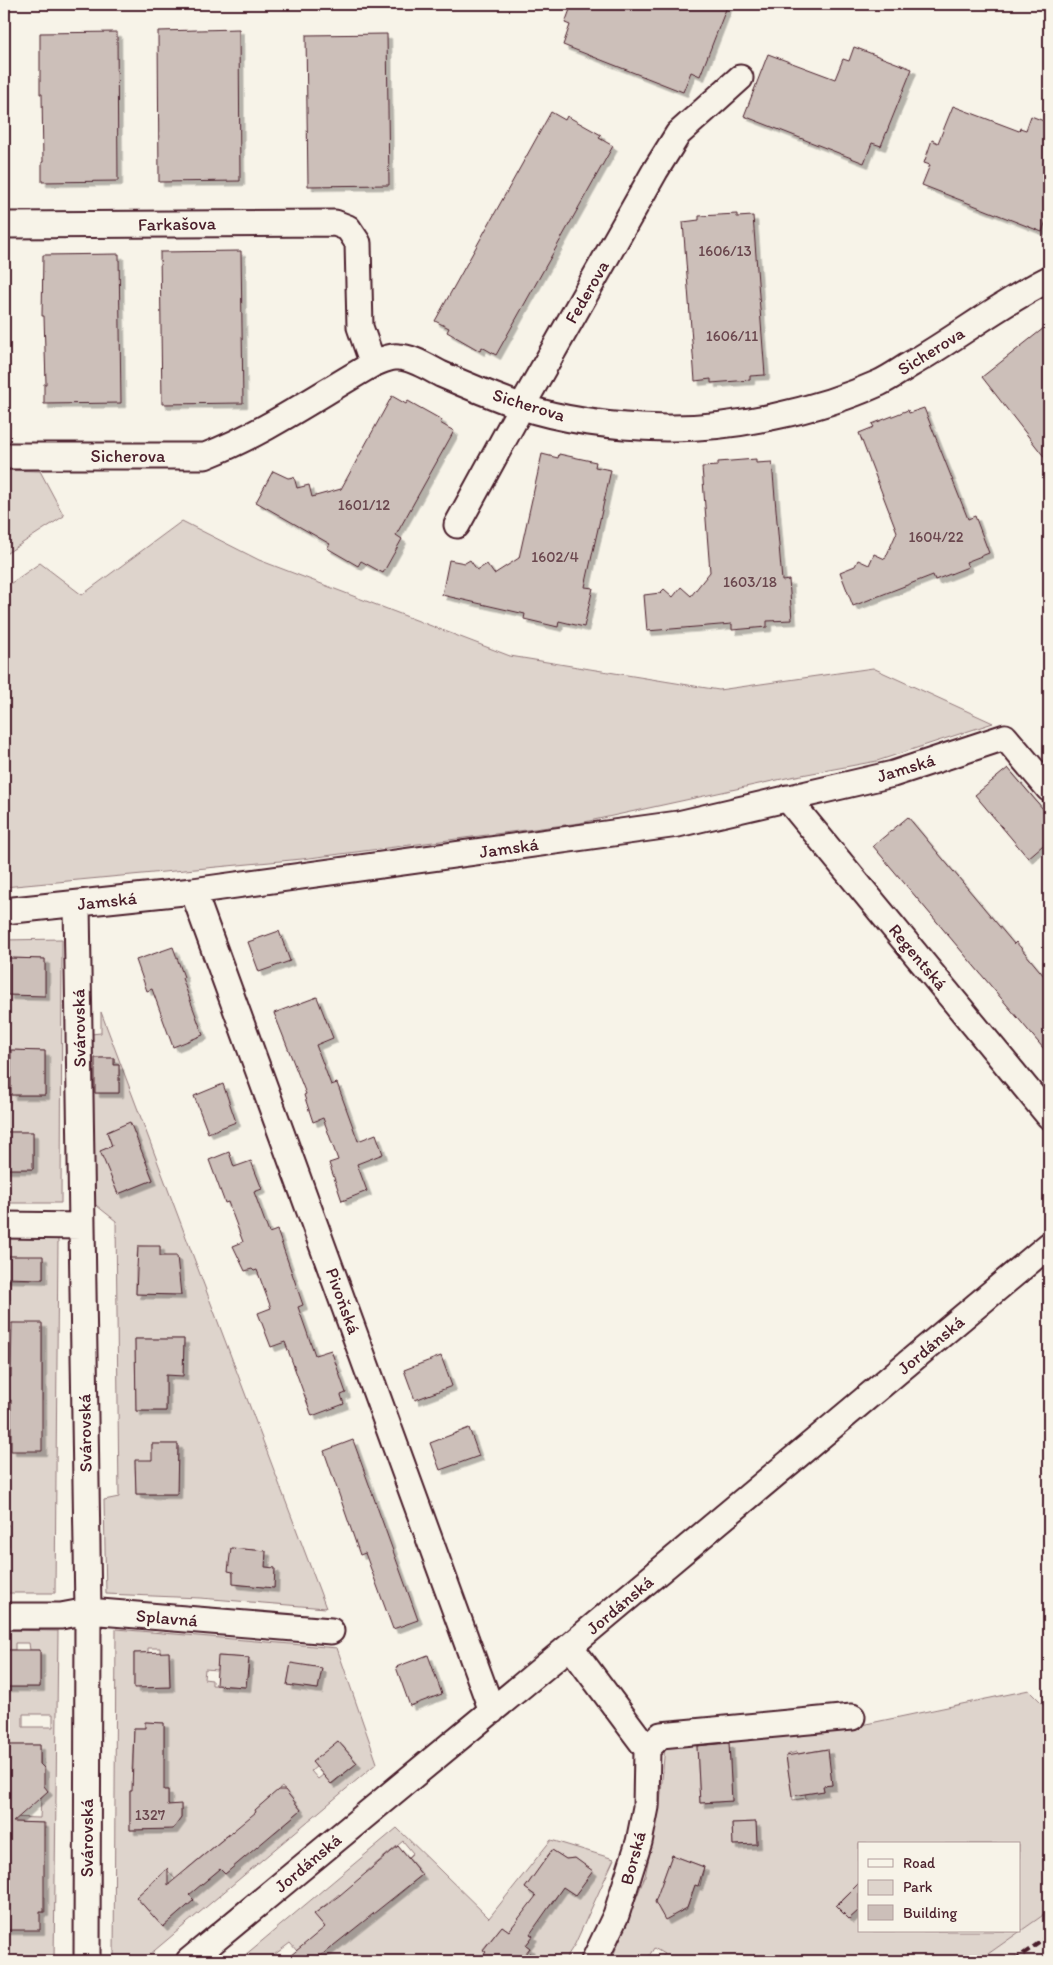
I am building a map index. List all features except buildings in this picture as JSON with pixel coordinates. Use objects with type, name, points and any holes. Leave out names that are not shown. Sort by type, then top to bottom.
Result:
[{"type":"street","name":"Federova","points":[[457,525],[522,406],[655,171],[678,134],[740,78]]},
{"type":"street","name":"Farkašova","points":[[4,225],[335,223],[348,228],[358,243],[360,327],[373,364]]},
{"type":"street","name":"Sicherova","points":[[4,456],[205,456],[234,445],[261,431],[373,364],[398,356],[412,360],[444,376],[522,406],[584,422],[667,428],[706,426],[784,415],[817,406],[879,383],[928,354],[1028,289],[1049,279]]},
{"type":"street","name":"Jamská","points":[[4,911],[193,891],[678,824],[893,774],[1005,737],[1049,789]]},
{"type":"street","name":"Regentská","points":[[787,798],[1049,1116]]},
{"type":"street","name":"Pivoňská","points":[[193,891],[492,1711]]},
{"type":"street","name":"Svárovská","points":[[77,904],[88,1611],[87,1961]]},
{"type":"street","points":[[4,1225],[82,1226]]},
{"type":"street","name":"Jordánská","points":[[189,1961],[492,1711],[1049,1245]]},
{"type":"street","name":"Splavná","points":[[4,1616],[61,1616],[88,1611],[331,1631]]},
{"type":"street","points":[[570,1646],[647,1749],[661,1735],[852,1717]]},
{"type":"street","name":"Borská","points":[[594,1961],[616,1915],[639,1842],[646,1807],[647,1749]]},
{"type":"shaded area","points":[[1049,1911],[1049,1961],[978,1961],[1020,1932]]},
{"type":"green space","points":[[4,470],[40,471],[64,516],[4,555]]},
{"type":"green space","points":[[182,521],[259,560],[510,656],[719,690],[873,668],[993,723],[877,761],[791,777],[580,823],[302,859],[4,887],[4,588],[40,563],[82,595]]},
{"type":"green space","points":[[62,939],[61,1203],[4,1203],[4,1169],[33,1169],[33,1132],[4,1132],[4,1059],[18,1059],[11,1068],[11,1095],[45,1095],[45,1051],[4,1050],[4,940]],"holes":[[[8,958],[45,959],[45,995],[8,995]]]},
{"type":"green space","points":[[101,1012],[326,1608],[200,1598],[106,1594],[104,1500],[119,1497],[116,1221],[87,1198],[91,1034],[101,1033]],"holes":[[[100,1058],[114,1058],[114,1065],[119,1065],[119,1093],[95,1093],[95,1065],[100,1065]],[[130,1123],[153,1180],[118,1194],[101,1151],[112,1146],[107,1132]],[[138,1246],[160,1247],[159,1258],[137,1257]],[[136,1267],[160,1267],[181,1295],[136,1294]],[[135,1339],[184,1339],[183,1375],[166,1375],[166,1411],[136,1411]],[[152,1444],[178,1444],[177,1494],[136,1494],[135,1461],[158,1460],[158,1451],[152,1451]],[[231,1548],[266,1551],[265,1567],[275,1568],[274,1588],[233,1584],[233,1572],[229,1571]]]},
{"type":"green space","points":[[4,1238],[58,1238],[55,1593],[4,1593],[4,1546],[9,1546],[9,1525],[4,1525],[4,1331],[12,1331],[11,1377],[6,1378],[6,1400],[42,1401],[42,1324],[4,1323],[4,1301],[10,1300],[10,1279],[43,1279],[43,1257],[4,1256]]},
{"type":"green space","points":[[116,1629],[337,1648],[377,1763],[142,1961],[114,1961]],"holes":[[[148,1648],[160,1648],[160,1653],[169,1652],[170,1687],[134,1687],[134,1653],[148,1653]],[[219,1656],[249,1658],[248,1678],[246,1678],[245,1687],[212,1685],[212,1680],[204,1679],[205,1669],[217,1670]],[[291,1664],[321,1668],[318,1689],[287,1685]],[[146,1722],[164,1723],[164,1759],[153,1759],[153,1771],[132,1770],[134,1728],[145,1728]],[[338,1741],[357,1763],[332,1784],[323,1775],[318,1779],[311,1771],[316,1767],[313,1762]],[[282,1787],[301,1810],[274,1833],[255,1810]],[[168,1790],[168,1805],[181,1805],[181,1818],[175,1827],[168,1827],[168,1829],[130,1830],[130,1791]],[[229,1834],[247,1855],[225,1874],[220,1869],[201,1885],[187,1869]],[[167,1870],[194,1900],[163,1927],[136,1897]]]},
{"type":"green space","points":[[4,1630],[58,1631],[54,1961],[4,1961],[4,1889],[40,1912],[45,1912],[45,1897],[39,1896],[28,1851],[4,1850],[4,1807],[5,1817],[40,1818],[41,1798],[44,1794],[41,1783],[40,1745],[6,1745],[4,1747],[4,1687],[40,1687],[40,1650],[30,1650],[29,1643],[15,1643],[15,1650],[4,1650]],"holes":[[[23,1714],[53,1714],[53,1727],[23,1727]],[[5,1822],[45,1823],[45,1835],[6,1835]]]},
{"type":"green space","points":[[1029,1690],[1049,1710],[1049,1911],[1020,1931],[1020,1842],[858,1842],[858,1894],[853,1889],[836,1905],[849,1919],[858,1911],[858,1932],[1019,1932],[978,1961],[712,1961],[709,1956],[701,1961],[660,1961],[664,1954],[654,1948],[646,1961],[611,1961],[645,1876],[660,1805],[665,1745],[866,1724]],"holes":[[[729,1743],[732,1801],[700,1803],[697,1745]],[[827,1749],[832,1785],[823,1786],[824,1791],[805,1794],[806,1798],[793,1800],[786,1756],[797,1752],[798,1754]],[[756,1822],[757,1844],[733,1845],[732,1823]],[[672,1855],[704,1867],[700,1886],[695,1885],[686,1911],[676,1908],[669,1917],[662,1914],[660,1911],[663,1903],[656,1900]]]},
{"type":"green space","points":[[397,1828],[489,1918],[551,1840],[614,1859],[575,1944],[564,1961],[524,1961],[530,1953],[528,1951],[530,1948],[526,1945],[533,1936],[516,1923],[509,1931],[502,1926],[483,1949],[486,1952],[482,1957],[487,1961],[312,1961],[301,1947],[297,1951],[290,1943],[266,1961],[238,1961]],"holes":[[[403,1841],[413,1853],[408,1858],[422,1875],[391,1901],[366,1872]],[[552,1850],[566,1859],[575,1858],[592,1871],[575,1895],[563,1887],[550,1906],[525,1888]],[[339,1894],[362,1922],[314,1914]]]},
{"type":"railway","points":[[1013,1961],[1049,1936]]},
{"type":"railway","points":[[1042,1961],[1049,1956]]}]
